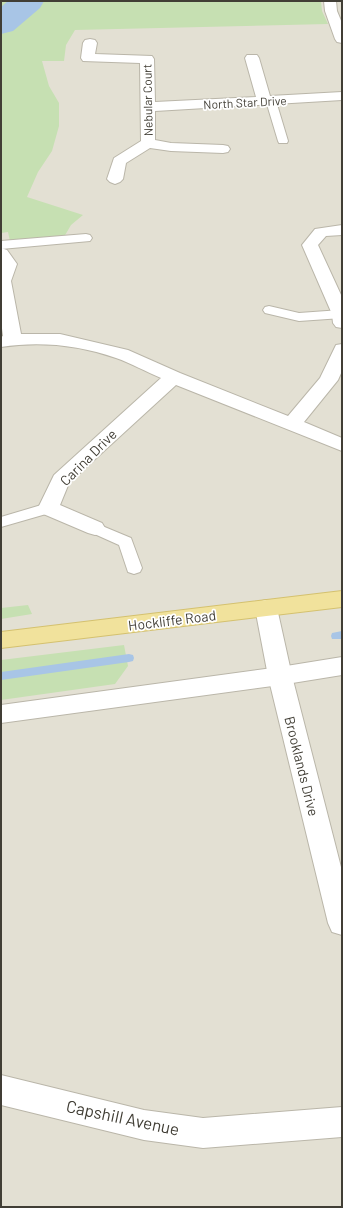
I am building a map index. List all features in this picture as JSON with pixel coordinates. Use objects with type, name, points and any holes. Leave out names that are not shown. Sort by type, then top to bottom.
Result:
[{"type":"main road","name":"Hockliffe Road","points":[[1,640],[342,599]]},
{"type":"street","points":[[330,1],[331,10],[342,39]]},
{"type":"street","name":"Nebular Court","points":[[90,43],[88,58],[147,58],[148,143]]},
{"type":"street","points":[[252,58],[267,101]]},
{"type":"street","name":"North Star Drive","points":[[148,107],[342,96]]},
{"type":"street","name":"Nebular Court","points":[[115,179],[119,161],[148,143],[171,148],[223,149]]},
{"type":"street","points":[[341,319],[310,245],[321,232],[342,230]]},
{"type":"street","points":[[1,253],[9,264],[3,280],[7,341],[60,338],[122,354],[173,377],[342,445]]},
{"type":"street","points":[[291,425],[329,380],[342,349]]},
{"type":"street","name":"Carina Drive","points":[[48,508],[61,480],[173,377]]},
{"type":"street","points":[[48,508],[95,528]]},
{"type":"street","name":"Brooklands Drive","points":[[266,608],[280,676],[340,909]]},
{"type":"street","points":[[1,714],[280,676],[342,666]]},
{"type":"street","name":"Capshill Avenue","points":[[1,1090],[144,1125],[203,1133],[342,1122]]},
{"type":"lane","points":[[267,101],[283,141]]},
{"type":"lane","points":[[1,245],[86,242],[83,226]]},
{"type":"lane","points":[[269,310],[299,317],[341,319]]},
{"type":"lane","points":[[1,522],[48,508]]},
{"type":"lane","points":[[95,528],[126,542],[134,568]]},
{"type":"shaded area","points":[[1,1],[342,1],[342,1207],[1,1207]]},
{"type":"green space","points":[[1,1],[27,1],[1,23]]},
{"type":"green space","points":[[29,1],[321,1],[322,11],[328,24],[75,30],[66,45],[64,61],[42,61],[49,86],[59,103],[59,126],[52,151],[38,172],[27,197],[83,215],[71,225],[64,237],[10,241],[8,232],[1,233],[1,25]]},
{"type":"green space","points":[[28,605],[32,614],[1,619],[1,608]]},
{"type":"green space","points":[[124,645],[128,666],[115,684],[1,700],[1,660]]},
{"type":"waterway","points":[[1,24],[28,1]]},
{"type":"waterway","points":[[336,636],[342,635]]},
{"type":"waterway","points":[[1,676],[129,658]]}]
